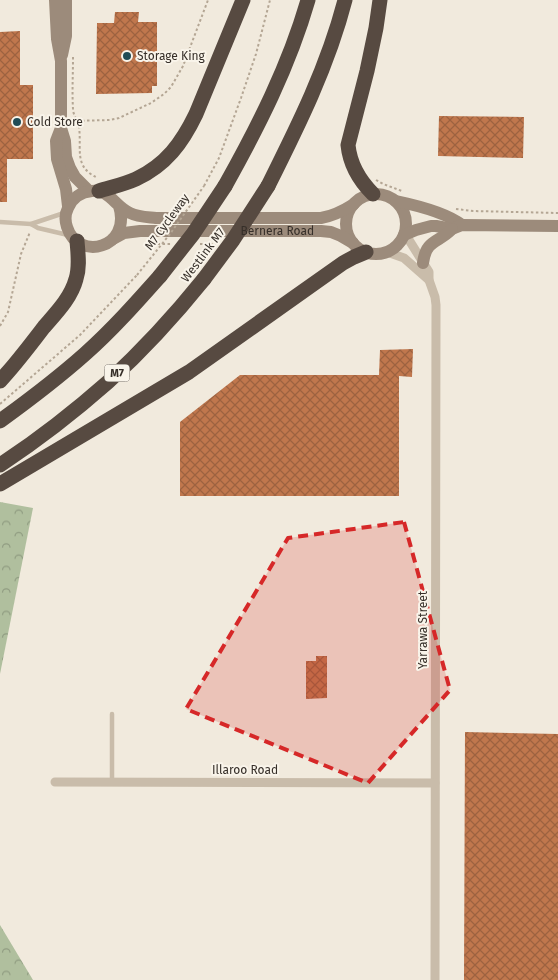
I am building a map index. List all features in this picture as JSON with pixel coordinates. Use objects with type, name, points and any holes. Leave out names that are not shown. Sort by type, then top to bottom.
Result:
[{"type":"highway","points":[[96,187],[126,183],[148,172],[160,164],[180,144],[196,114],[243,0]]},
{"type":"highway","name":"Westlink M7","points":[[0,422],[84,355],[124,316],[160,276],[193,234],[224,186],[266,109],[293,45],[308,0]]},
{"type":"highway","name":"Westlink M7","points":[[0,465],[72,413],[109,381],[181,307],[233,240],[268,186],[294,134],[329,50],[345,0]]},
{"type":"highway","points":[[375,187],[366,186],[352,168],[348,145],[367,71],[380,0]]},
{"type":"highway","points":[[0,380],[50,320],[73,288],[79,268],[74,238]]},
{"type":"highway","points":[[0,484],[189,372],[343,263],[366,252]]},
{"type":"main road","points":[[55,0],[57,39],[61,61],[61,128],[65,141],[66,156],[75,177],[111,196],[119,206],[122,215],[121,224],[118,233],[107,244],[95,247],[88,246],[74,238],[66,224],[66,189],[57,159],[56,141],[61,128]]},
{"type":"main road","points":[[61,61],[66,36],[66,0]]},
{"type":"main road","points":[[67,209],[72,200],[77,196],[96,187]]},
{"type":"main road","points":[[396,201],[403,211],[406,223],[399,243],[387,252],[377,254],[359,249],[349,236],[346,228],[346,219],[354,204],[375,187],[381,194],[396,201],[454,218],[457,227]]},
{"type":"main road","name":"Bernera Road","points":[[119,206],[130,213],[142,217],[156,218],[321,218],[343,211],[354,204]]},
{"type":"main road","points":[[403,236],[431,226],[558,226]]},
{"type":"main road","points":[[423,263],[425,252],[430,245],[457,227]]},
{"type":"main road","name":"Bernera Road","points":[[112,240],[124,233],[140,231],[298,231],[331,232],[353,243]]},
{"type":"street","name":"Yarrawa Street","points":[[403,236],[409,240],[429,272],[429,280],[436,305],[435,980]]},
{"type":"street","points":[[387,252],[404,258],[429,280]]},
{"type":"street","name":"Illaroo Road","points":[[55,782],[435,783]]},
{"type":"lane","points":[[31,224],[67,209]]},
{"type":"lane","points":[[0,222],[31,224],[38,228],[74,238]]},
{"type":"lane","points":[[112,714],[112,782]]},
{"type":"path","points":[[77,121],[119,118],[152,103],[164,94],[171,87],[183,66],[208,0]]},
{"type":"path","name":"M7 Cycleway","points":[[0,404],[80,335],[137,275],[170,234],[204,186],[219,158],[241,98],[256,54],[270,0]]},
{"type":"path","points":[[73,50],[73,110],[79,126],[80,155],[82,164],[86,171],[92,175],[96,187]]},
{"type":"path","points":[[375,187],[383,184],[408,193]]},
{"type":"path","points":[[455,208],[473,211],[558,213]]},
{"type":"path","points":[[0,326],[8,312],[21,254],[30,233]]},
{"type":"highlighted area","points":[[404,522],[450,690],[368,783],[186,709],[288,538]]},
{"type":"green space","points":[[0,502],[33,508],[0,674]]},
{"type":"green space","points":[[0,925],[33,980],[0,980]]},
{"type":"building","name":"Storage King","points":[[115,12],[139,12],[138,22],[157,22],[157,86],[152,86],[152,93],[96,94],[97,23],[114,23]]},
{"type":"building","name":"Cold Store","points":[[20,31],[20,85],[33,85],[33,159],[7,159],[7,202],[0,202],[0,32]]},
{"type":"building","points":[[439,116],[524,117],[523,158],[438,156]]},
{"type":"building","points":[[413,349],[412,377],[399,376],[399,496],[180,496],[180,422],[240,375],[379,375],[380,350]]},
{"type":"building","points":[[316,656],[327,656],[327,698],[306,699],[306,661],[316,661]]},
{"type":"building","points":[[465,732],[558,734],[558,980],[464,980]]},
{"type":"place","name":"Storage King","points":[[127,56]]},
{"type":"place","name":"Cold Store","points":[[17,122]]}]
